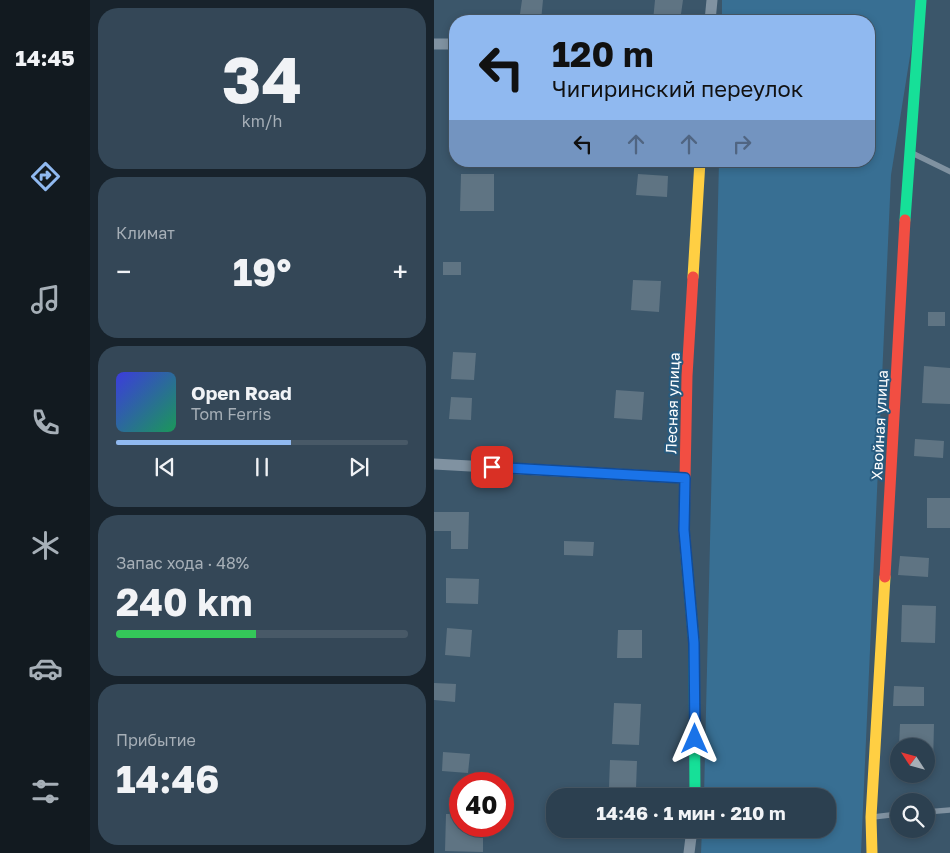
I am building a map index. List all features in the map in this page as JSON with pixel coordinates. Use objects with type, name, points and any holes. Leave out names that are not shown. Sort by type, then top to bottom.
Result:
[{"type":"street","points":[[711,15],[712,0]]},
{"type":"street","name":"Хвойная улица","points":[[872,853],[871,817],[909,151],[922,0]]},
{"type":"street","points":[[434,44],[449,44]]},
{"type":"street","name":"Лесная улица","points":[[695,788],[694,643],[684,530],[687,376],[700,167]]},
{"type":"street","points":[[434,464],[685,478]]},
{"type":"street","points":[[689,853],[691,838]]},
{"type":"lane","points":[[909,151],[950,172]]},
{"type":"lane","points":[[935,811],[950,810]]},
{"type":"lane","points":[[871,817],[890,815]]},
{"type":"shaded area","points":[[722,0],[919,0],[891,175],[861,853],[701,853],[702,838],[836,838],[836,788],[704,788],[719,167],[875,167],[875,15],[722,15]]},
{"type":"building","points":[[522,0],[543,0],[542,15],[520,15]]},
{"type":"building","points":[[655,0],[683,0],[681,15],[654,15]]},
{"type":"building","points":[[461,174],[494,174],[494,211],[460,211]]},
{"type":"building","points":[[638,174],[668,176],[667,197],[636,195]]},
{"type":"building","points":[[443,262],[461,262],[461,275],[443,275]]},
{"type":"building","points":[[633,280],[661,281],[659,312],[631,310]]},
{"type":"building","points":[[928,312],[945,312],[945,326],[928,326]]},
{"type":"building","points":[[453,352],[476,353],[474,380],[451,379]]},
{"type":"building","points":[[924,366],[951,368],[951,404],[922,403]]},
{"type":"building","points":[[616,390],[644,392],[642,420],[614,418]]},
{"type":"building","points":[[451,397],[472,398],[471,420],[449,419]]},
{"type":"building","points":[[915,439],[944,441],[943,458],[914,456]]},
{"type":"building","points":[[927,498],[951,498],[951,528],[927,528]]},
{"type":"building","points":[[434,512],[469,512],[468,549],[451,549],[451,531],[434,531]]},
{"type":"building","points":[[564,541],[594,542],[593,556],[564,555]]},
{"type":"building","points":[[900,556],[929,558],[928,577],[898,575]]},
{"type":"building","points":[[446,578],[479,579],[478,604],[446,603]]},
{"type":"building","points":[[902,605],[936,606],[935,643],[901,642]]},
{"type":"building","points":[[447,628],[472,630],[470,657],[445,655]]},
{"type":"building","points":[[618,630],[642,630],[642,658],[617,658]]},
{"type":"building","points":[[434,683],[456,684],[455,702],[434,700]]},
{"type":"building","points":[[894,686],[924,687],[924,706],[893,706]]},
{"type":"building","points":[[614,703],[641,704],[639,745],[612,744]]},
{"type":"building","points":[[900,724],[934,724],[934,738],[899,738]]},
{"type":"building","points":[[443,752],[470,754],[468,772],[442,771]]},
{"type":"building","points":[[610,760],[637,761],[636,788],[609,788]]},
{"type":"building","points":[[446,814],[449,814],[449,837],[483,837],[483,852],[445,851]]},
{"type":"traffic: fast","points":[[905,220],[921,0]]},
{"type":"traffic: fast","points":[[686,554],[694,643],[695,788]]},
{"type":"traffic: slow","points":[[693,277],[700,167]]},
{"type":"traffic: slow","points":[[872,853],[871,817],[885,577]]},
{"type":"traffic: jam","points":[[885,577],[905,220]]},
{"type":"traffic: jam","points":[[686,554],[684,530],[687,376],[693,277]]},
{"type":"route","points":[[492,467],[685,478],[684,530],[694,643],[695,739]]}]
